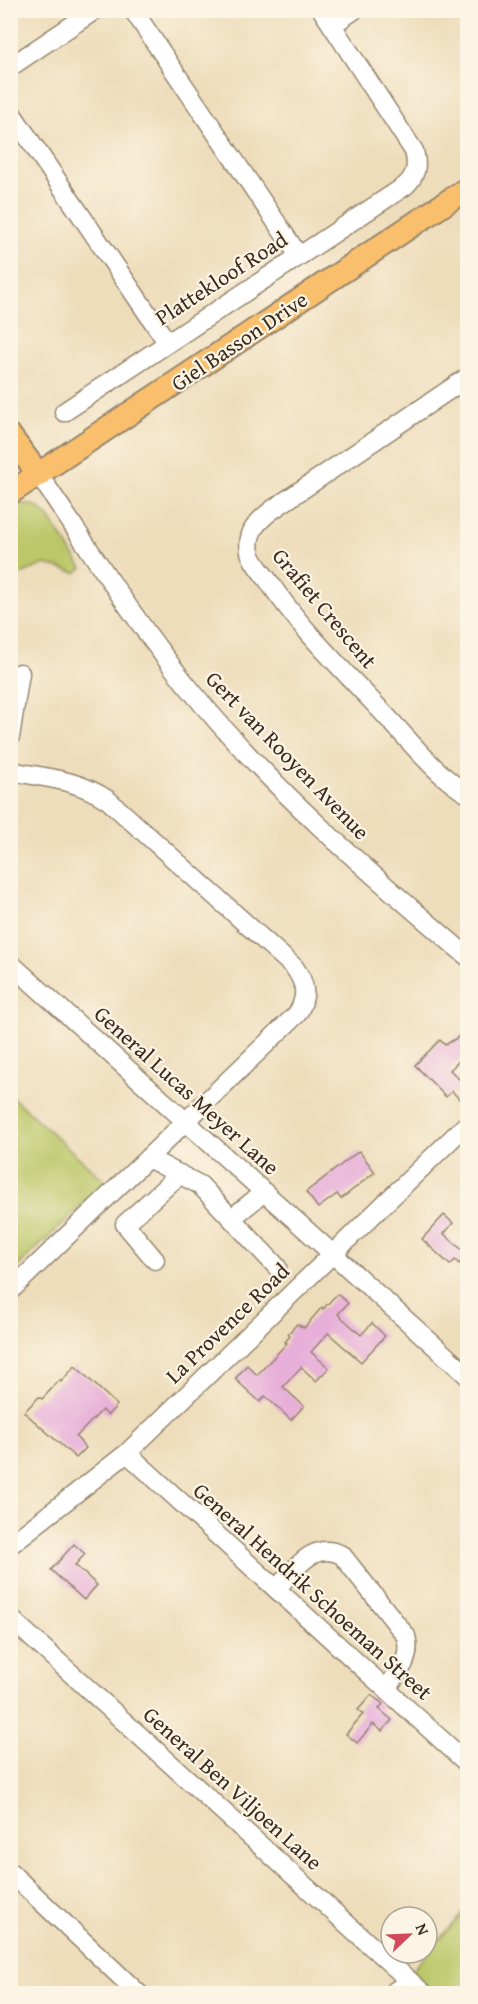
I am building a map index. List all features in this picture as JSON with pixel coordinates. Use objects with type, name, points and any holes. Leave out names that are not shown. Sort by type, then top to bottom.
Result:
[{"type":"main road","name":"Giel Basson Drive","points":[[10,494],[468,188]]},
{"type":"main road","points":[[10,436],[39,475]]},
{"type":"street","points":[[10,67],[95,10]]},
{"type":"street","points":[[133,10],[299,256]]},
{"type":"street","points":[[327,18],[354,10]]},
{"type":"street","points":[[464,10],[468,15]]},
{"type":"street","name":"Plattekloof Road","points":[[64,412],[410,181],[417,169],[414,151],[327,18]]},
{"type":"street","points":[[10,111],[167,342]]},
{"type":"street","name":"Grafiet Crescent","points":[[468,377],[272,510],[259,520],[250,532],[249,544],[250,555],[314,639],[431,763],[468,794]]},
{"type":"street","name":"Gert van Rooyen Avenue","points":[[39,475],[142,627],[185,684],[230,735],[322,830],[468,957]]},
{"type":"street","points":[[10,737],[20,673]]},
{"type":"street","points":[[10,771],[73,782],[91,789],[108,800],[294,967],[305,987],[304,998],[297,1014],[10,1291]]},
{"type":"street","name":"General Lucas Meyer Lane","points":[[10,963],[468,1376]]},
{"type":"street","name":"La Provence Road","points":[[10,1545],[127,1453],[468,1124]]},
{"type":"street","points":[[148,1158],[200,1185],[278,1267]]},
{"type":"street","points":[[155,1260],[125,1224],[180,1174]]},
{"type":"street","points":[[232,1218],[264,1192]]},
{"type":"street","name":"General Hendrik Schoeman Street","points":[[127,1453],[468,1764]]},
{"type":"street","points":[[276,1589],[314,1552],[329,1550],[342,1555],[406,1636],[408,1656],[386,1689]]},
{"type":"street","name":"General Ben Viljoen Lane","points":[[10,1618],[424,1994]]},
{"type":"street","points":[[10,1872],[139,1994]]},
{"type":"street","points":[[391,1994],[410,1981]]},
{"type":"green space","points":[[21,503],[36,506],[48,516],[82,568],[76,573],[45,564],[11,578],[11,506]]},
{"type":"green space","points":[[11,1096],[106,1182],[11,1273]]},
{"type":"green space","points":[[467,1909],[467,1993],[435,1993],[412,1973],[417,1965],[439,1965],[439,1940]]},
{"type":"building","points":[[468,1031],[468,1052],[450,1070],[468,1088],[468,1093],[460,1100],[452,1091],[446,1097],[415,1065],[440,1040],[445,1045]]},
{"type":"building","points":[[359,1151],[375,1172],[341,1199],[337,1194],[318,1208],[306,1192]]},
{"type":"building","points":[[444,1215],[453,1223],[444,1234],[467,1254],[459,1264],[455,1260],[450,1265],[422,1239]]},
{"type":"building","points":[[337,1294],[348,1303],[338,1314],[361,1335],[372,1323],[385,1336],[361,1362],[328,1333],[311,1352],[329,1368],[316,1381],[301,1367],[283,1387],[304,1406],[291,1420],[265,1396],[260,1402],[235,1379],[247,1365],[257,1375],[287,1343],[285,1342],[290,1336],[288,1334],[297,1324],[304,1328]]},
{"type":"building","points":[[75,1366],[117,1405],[108,1415],[102,1410],[76,1437],[86,1448],[76,1458],[24,1412],[39,1397],[42,1399],[60,1380],[61,1382]]},
{"type":"building","points":[[74,1544],[85,1554],[75,1565],[97,1585],[84,1600],[51,1570]]},
{"type":"building","points":[[371,1695],[383,1704],[379,1709],[392,1720],[382,1731],[373,1724],[357,1743],[346,1734],[363,1714],[358,1710]]}]
